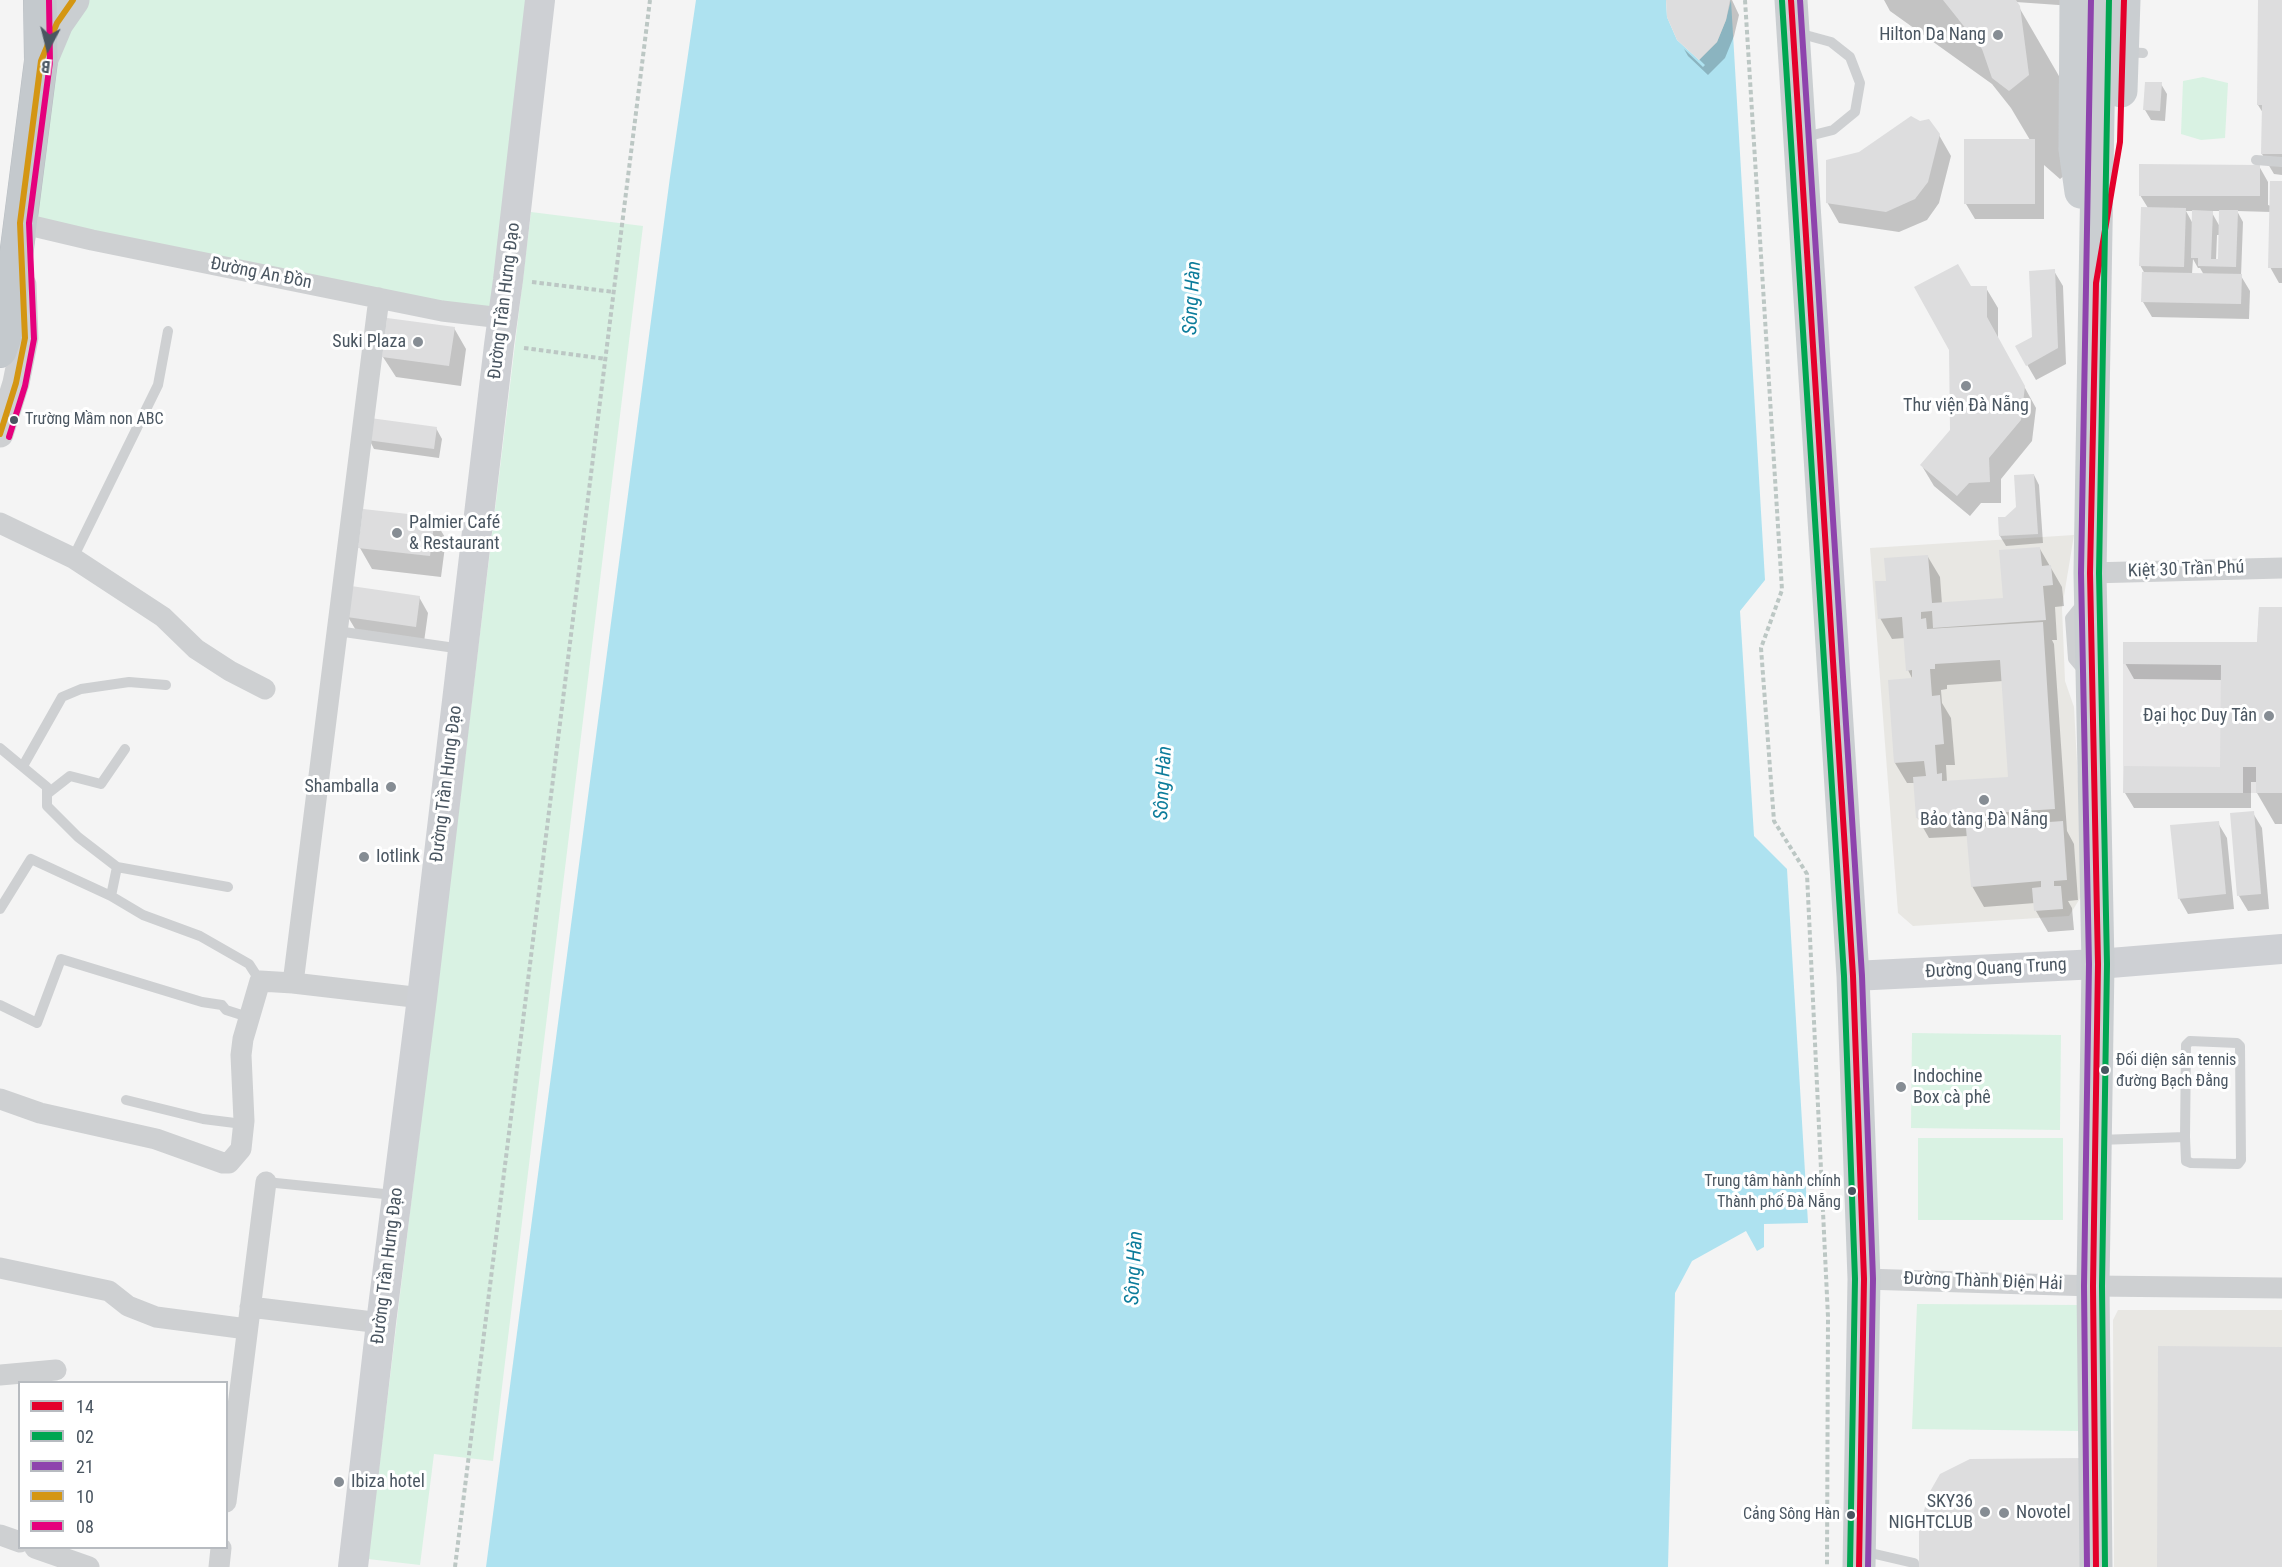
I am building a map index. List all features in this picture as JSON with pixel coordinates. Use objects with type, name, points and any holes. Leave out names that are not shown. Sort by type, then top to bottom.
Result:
[{"type":"highway","points":[[0,351],[6,333],[41,61],[40,0]]},
{"type":"main road","points":[[41,61],[57,23],[73,0]]},
{"type":"main road","name":"Đường Trần Hưng Đạo","points":[[353,1567],[540,0]]},
{"type":"main road","points":[[2076,0],[2075,149],[2096,283]]},
{"type":"main road","points":[[1792,16],[1853,976],[1864,1279],[1859,1559]]},
{"type":"main road","points":[[2096,283],[2120,142],[2125,24]]},
{"type":"main road","points":[[2096,1567],[2093,1286],[2098,964],[2090,583],[2096,283],[2125,24]]},
{"type":"main road","name":"Đường Quang Trung","points":[[1853,976],[2098,964],[2282,949]]},
{"type":"street","name":"Đường An Đồn","points":[[20,223],[442,311],[502,318]]},
{"type":"street","points":[[0,434],[16,383],[25,338],[20,223]]},
{"type":"street","points":[[293,983],[379,298]]},
{"type":"street","points":[[0,523],[73,558],[163,617],[196,650],[230,671],[265,688]]},
{"type":"street","name":"Kiệt 30 Trần Phú","points":[[2090,583],[2282,568]]},
{"type":"street","points":[[0,1099],[32,1111],[156,1139],[223,1163],[229,1163],[241,1149],[243,1124],[241,1055],[248,1017],[260,981],[422,998]]},
{"type":"street","points":[[228,1470],[232,1406],[247,1329],[266,1182]]},
{"type":"street","points":[[0,1268],[109,1291],[128,1306],[156,1317],[247,1329]]},
{"type":"street","name":"Đường Thành Điện Hải","points":[[1864,1279],[2093,1286],[2282,1288]]},
{"type":"street","points":[[250,1307],[381,1323]]},
{"type":"street","points":[[0,1375],[56,1370]]},
{"type":"street","points":[[0,1535],[18,1541]]},
{"type":"street","points":[[38,1549],[89,1567]]},
{"type":"street","points":[[219,1567],[221,1549]]},
{"type":"lane","points":[[1792,16],[1850,57],[1860,83],[1855,112],[1833,130],[1798,138]]},
{"type":"lane","points":[[2256,160],[2282,162]]},
{"type":"lane","points":[[73,558],[158,386],[168,331]]},
{"type":"lane","points":[[337,631],[462,649]]},
{"type":"lane","points":[[23,766],[62,697],[81,688],[129,681],[166,685]]},
{"type":"lane","points":[[0,748],[47,787],[47,806],[78,837],[117,867],[228,887]]},
{"type":"lane","points":[[46,794],[70,776],[102,784],[125,749]]},
{"type":"lane","points":[[0,909],[31,860],[111,896],[143,915],[200,936],[249,964],[260,981]]},
{"type":"lane","points":[[111,896],[117,867]]},
{"type":"lane","points":[[0,1005],[37,1023],[61,959],[202,1002],[222,1005],[226,1010],[248,1017]]},
{"type":"lane","points":[[2190,1041],[2237,1043],[2240,1046],[2241,1160],[2238,1164],[2186,1161],[2185,1137],[2186,1045],[2190,1041]]},
{"type":"lane","points":[[126,1100],[203,1119],[243,1124]]},
{"type":"lane","points":[[2096,1140],[2185,1137]]},
{"type":"lane","points":[[266,1182],[398,1195]]},
{"type":"lane","points":[[1859,1559],[1914,1563],[1914,1567]]},
{"type":"path","points":[[455,1567],[650,0]]},
{"type":"path","points":[[1745,0],[1782,590],[1761,648],[1774,821],[1807,874],[1828,1317],[1827,1567]]},
{"type":"path","points":[[532,282],[614,292]]},
{"type":"path","points":[[524,348],[606,359]]},
{"type":"shaded area","name":"Bảo tàng Đà Nẵng","points":[[2074,535],[2062,608],[2065,681],[2074,707],[2084,892],[2069,916],[1913,926],[1898,913],[1870,548]]},
{"type":"shaded area","points":[[2259,607],[2282,607],[2282,793],[2123,793],[2123,642],[2257,642]]},
{"type":"shaded area","points":[[2118,1310],[2282,1310],[2282,1567],[2114,1567],[2113,1320]]},
{"type":"green space","points":[[74,0],[541,0],[502,318],[20,223],[40,66]]},
{"type":"green space","points":[[2203,77],[2228,83],[2225,138],[2201,140],[2181,134],[2183,81]]},
{"type":"green space","points":[[531,212],[643,226],[493,1461],[434,1454],[420,1565],[368,1559]]},
{"type":"green space","points":[[1912,1033],[2061,1035],[2060,1130],[1911,1128]]},
{"type":"green space","points":[[1918,1138],[2063,1138],[2063,1220],[1918,1220]]},
{"type":"green space","points":[[1917,1304],[2081,1305],[2079,1431],[1912,1429]]},
{"type":"water","name":"Sông Hàn","points":[[696,0],[1666,0],[1667,17],[1677,40],[1699,60],[1717,42],[1731,0],[1765,580],[1740,611],[1754,836],[1787,869],[1808,1223],[1764,1224],[1764,1247],[1757,1251],[1746,1231],[1692,1261],[1675,1293],[1668,1567],[486,1567],[670,177]]},
{"type":"building","points":[[1666,0],[1730,0],[1726,20],[1717,42],[1699,60],[1677,40],[1667,17]]},
{"type":"building","name":"Hilton Da Nang","points":[[1943,0],[2016,0],[2020,6],[2029,75],[2009,91],[1992,78],[1982,49]]},
{"type":"building","points":[[2258,0],[2282,0],[2282,154],[2261,154],[2262,105],[2257,105]]},
{"type":"building","points":[[2145,82],[2162,82],[2160,111],[2143,110]]},
{"type":"building","points":[[1911,116],[1920,121],[1929,119],[1940,134],[1928,182],[1915,199],[1886,212],[1826,203],[1826,160],[1859,152]]},
{"type":"building","points":[[1964,139],[2035,139],[2035,204],[1964,204]]},
{"type":"building","points":[[2139,164],[2260,165],[2260,196],[2139,196]]},
{"type":"building","points":[[2270,181],[2282,181],[2282,268],[2268,268]]},
{"type":"building","points":[[2141,207],[2186,208],[2184,267],[2139,266]]},
{"type":"building","points":[[2192,210],[2213,211],[2211,259],[2218,259],[2219,210],[2238,210],[2236,267],[2198,266],[2198,258],[2191,258]]},
{"type":"building","points":[[1958,264],[1971,286],[1987,286],[1987,317],[2025,386],[2021,420],[1989,458],[1990,482],[1969,483],[1957,496],[1920,465],[1950,430],[1949,350],[1914,287]]},
{"type":"building","points":[[2055,269],[2058,348],[2026,366],[2015,346],[2032,337],[2029,271]]},
{"type":"building","points":[[2142,272],[2242,274],[2241,304],[2141,302]]},
{"type":"building","name":"Suki Plaza","points":[[387,318],[455,327],[449,366],[382,357]]},
{"type":"building","points":[[370,418],[437,427],[434,449],[367,440]]},
{"type":"building","points":[[2034,474],[2038,534],[1999,536],[1998,517],[2005,517],[2016,507],[2014,475]]},
{"type":"building","name":"Palmier Café & Restaurant","points":[[363,509],[435,517],[430,556],[358,548]]},
{"type":"building","points":[[2040,547],[2042,566],[2051,565],[2053,585],[2043,586],[2046,620],[1933,628],[1932,611],[1921,612],[1921,619],[1926,618],[1927,629],[2043,622],[2055,809],[1916,818],[1913,777],[1926,776],[1924,761],[1894,763],[1888,680],[1912,678],[1912,670],[1906,671],[1902,617],[1878,619],[1875,581],[1886,581],[1884,558],[1928,555],[1932,603],[2003,598],[1999,550]],"holes":[[[2000,660],[2008,777],[1942,781],[1942,773],[1937,774],[1935,745],[1944,744],[1940,695],[1932,696],[1930,669],[1935,669],[1935,664]]]},
{"type":"building","points":[[351,586],[420,596],[416,627],[347,617]]},
{"type":"building","points":[[2259,607],[2282,607],[2282,793],[2256,793],[2256,767],[2243,767],[2243,793],[2123,793],[2124,766],[2220,767],[2221,665],[2123,664],[2123,642],[2257,642]]},
{"type":"building","points":[[2254,811],[2261,894],[2237,896],[2230,813]]},
{"type":"building","points":[[2063,821],[2067,880],[2054,881],[2054,886],[2061,886],[2063,909],[2034,911],[2032,888],[2041,887],[2041,881],[1971,887],[1966,828]]},
{"type":"building","points":[[2219,821],[2226,894],[2178,899],[2170,825]]},
{"type":"building","points":[[2158,1346],[2282,1347],[2282,1567],[2157,1567]]},
{"type":"building","name":"Novotel","points":[[2086,1458],[2084,1567],[1919,1567],[1919,1531],[1928,1495],[1940,1474],[1970,1459]]},
{"type":"transit line","name":"08","points":[[9,437],[25,386],[34,339],[29,223],[50,62],[49,0]]},
{"type":"transit line","name":"10","points":[[0,434],[16,383],[25,338],[20,223],[41,61],[57,23],[73,0]]},
{"type":"transit line","name":"14","points":[[1791,0],[1853,976],[1864,1279],[1859,1567]]},
{"type":"transit line","name":"21","points":[[1800,0],[1862,976],[1873,1279],[1868,1567]]},
{"type":"transit line","name":"21","points":[[2087,1567],[2084,1286],[2089,964],[2081,573],[2091,0]]},
{"type":"transit line","name":"02","points":[[2105,1567],[2102,1286],[2107,964],[2099,573],[2109,0]]},
{"type":"transit line","name":"14","points":[[2096,1567],[2093,1286],[2098,964],[2090,573],[2096,283],[2120,142],[2124,0]]},
{"type":"transit line","name":"02","points":[[1782,1],[1844,976],[1855,1279],[1850,1567]]},
{"type":"place","name":"Hilton Da Nang","points":[[1998,35]]},
{"type":"place","name":"Suki Plaza","points":[[418,342]]},
{"type":"place","name":"Thư viện Đà Nẵng","points":[[1966,386]]},
{"type":"place","name":"Trường Mầm non ABC","points":[[14,420]]},
{"type":"place","name":"Palmier Café & Restaurant","points":[[397,533]]},
{"type":"place","name":"Đại học Duy Tân","points":[[2269,716]]},
{"type":"place","name":"Shamballa","points":[[391,787]]},
{"type":"place","name":"Bảo tàng Đà Nẵng","points":[[1984,800]]},
{"type":"place","name":"Iotlink","points":[[364,857]]},
{"type":"place","name":"Đối diện sân tennis đường Bạch Đằng","points":[[2105,1070]]},
{"type":"place","name":"Indochine Box cà phê","points":[[1901,1087]]},
{"type":"place","name":"Trung tâm hành chính Thành phố Đà Nẵng","points":[[1852,1191]]},
{"type":"place","name":"Ibiza hotel","points":[[339,1482]]},
{"type":"place","name":"SKY36 NIGHTCLUB","points":[[1985,1512]]},
{"type":"place","name":"Novotel","points":[[2004,1513]]},
{"type":"place","name":"Cảng Sông Hàn","points":[[1851,1515]]}]
